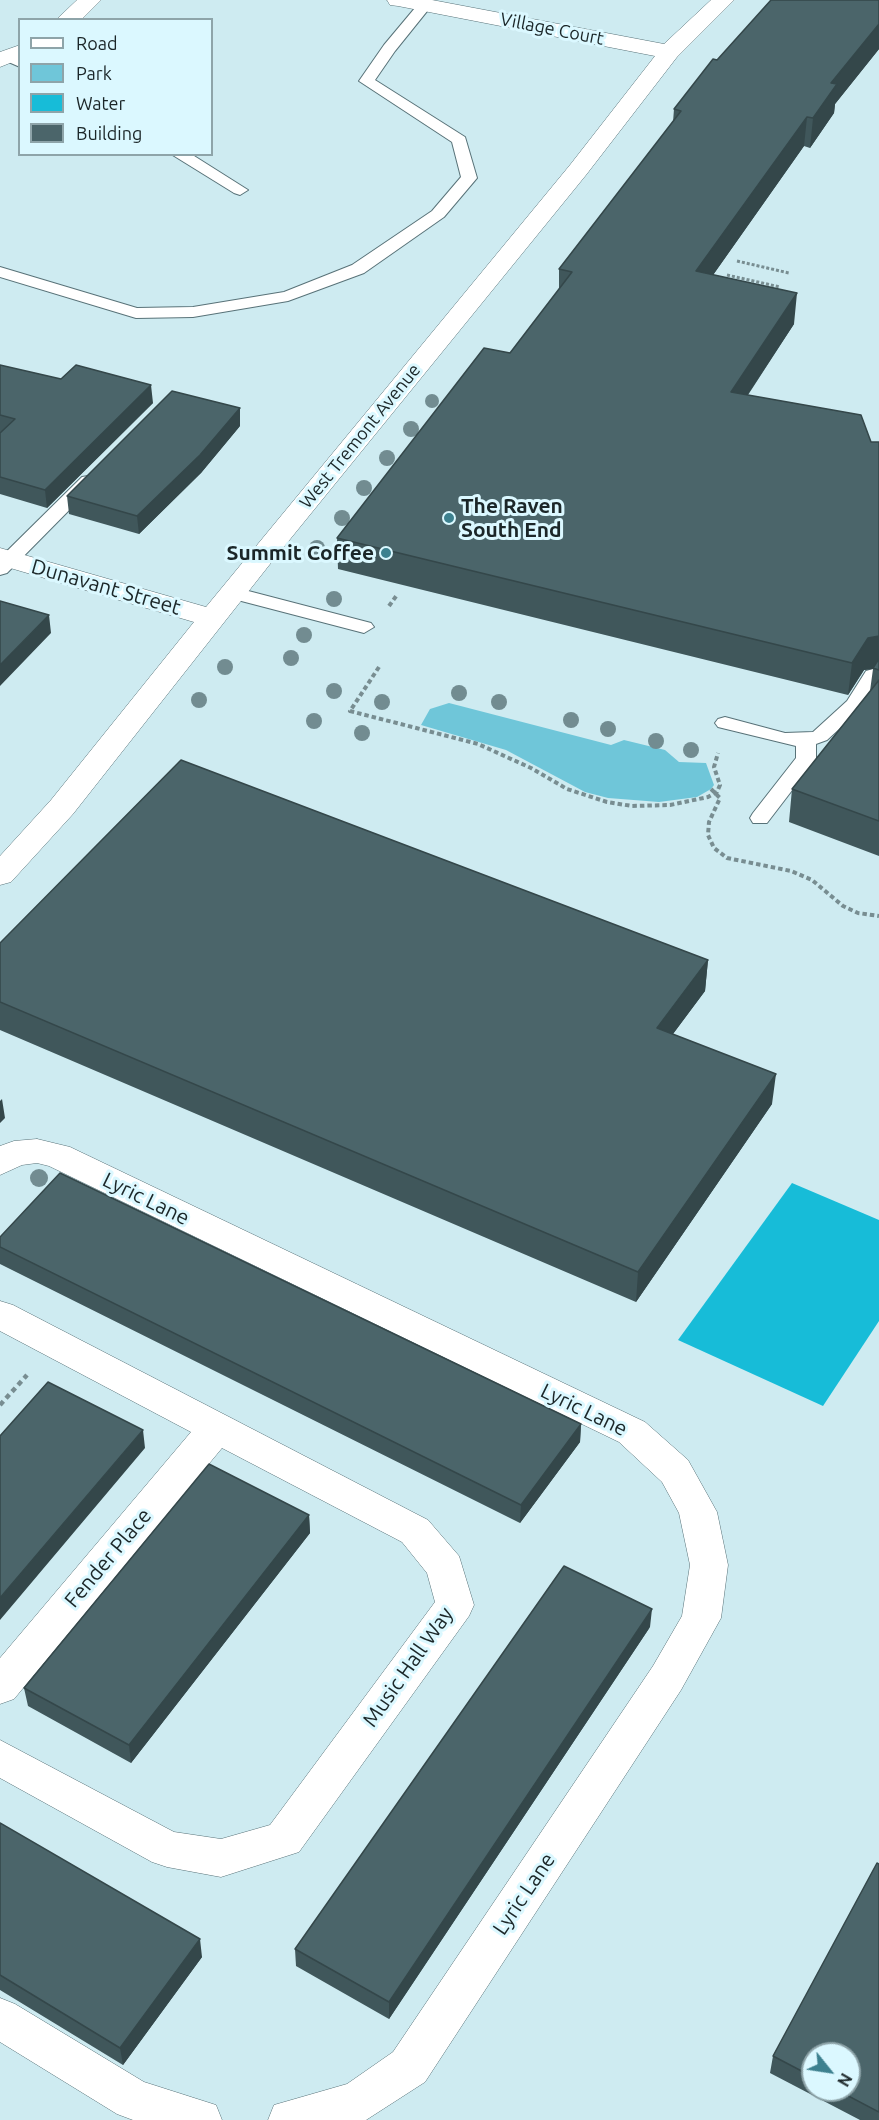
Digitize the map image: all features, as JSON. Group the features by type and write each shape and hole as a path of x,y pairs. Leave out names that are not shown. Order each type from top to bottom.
{"street":[{"path":"69,18 90,0"},
{"name":"Village Court","path":"398,0 669,52"},
{"name":"West Tremont Avenue","path":"0,875 62,807 232,592 578,170 669,52 723,0"},
{"name":"Dunavant Street","path":"3,561 212,618"},
{"name":"Lyric Lane","path":"0,1163 14,1153 38,1151 58,1156 632,1432 675,1471 698,1512 709,1565 701,1618 667,1678 409,2067 358,2102 290,2120"},
{"name":"Music Hall Way","path":"0,1315 415,1531 445,1567 455,1605 284,1839 221,1858 167,1849 0,1758"},
{"name":"Fender Place","path":"0,1687 216,1428"},
{"path":"0,2018 133,2099 200,2120"}],"lane":[{"path":"0,272 136,313 194,312 288,296 358,269 438,214 469,178 459,140 367,81 389,48 425,5"},
{"path":"182,156 240,190"},
{"path":"3,561 100,469"},
{"path":"232,592 364,627"},
{"path":"725,723 785,739 806,740 820,736 854,705 873,675"},
{"path":"760,818 806,759 806,740"}],"path":[{"path":"737,261 789,273"},
{"path":"727,275 780,287"},
{"path":"379,667 350,711 429,729 505,755 567,789 607,802 670,805 693,802 717,792 720,785 714,761 720,750"},
{"path":"711,789 717,792 720,804 709,822 708,834 714,848 727,858 791,871 812,880 843,906 858,913 879,916"}],"green space":[{"path":"449,703 611,745 624,740 665,750 679,762 706,763 714,785 697,797 659,802 608,798 585,792 506,750 421,725 430,709"}],"water":[{"path":"792,1183 879,1220 879,1321 823,1406 678,1340"}],"building":[{"path":"771,0 879,0 879,24 831,83 837,84 813,118 807,117 696,271 797,293 731,392 861,415 871,442 879,442 879,636 868,638 852,663 337,538 484,348 510,353 572,272 559,269 681,111 674,109 713,59 717,60"},
{"path":"0,365 61,379 76,365 151,385 45,490 0,477 0,433 15,419 0,415"},
{"path":"172,391 240,408 200,455 137,516 67,496"},
{"path":"0,601 49,615 0,665"},
{"path":"879,659 879,670 873,668"},
{"path":"879,680 879,821 792,789"},
{"path":"181,760 708,960 657,1028 776,1074 638,1272 0,1002 0,943"},
{"path":"60,1173 581,1424 521,1505 0,1247 0,1237"},
{"path":"48,1382 143,1430 0,1598 0,1436"},
{"path":"209,1464 309,1515 129,1745 24,1688"},
{"path":"564,1566 652,1609 389,2002 295,1949"},
{"path":"0,1823 200,1939 120,2048 0,1975"},
{"path":"877,1863 879,1864 879,2112 860,2102 861,2042 801,2042 801,2071 773,2056"}],"place":[{"name":"The Raven South End","path":"449,518"},
{"name":"Summit Coffee","path":"386,553"}]}
